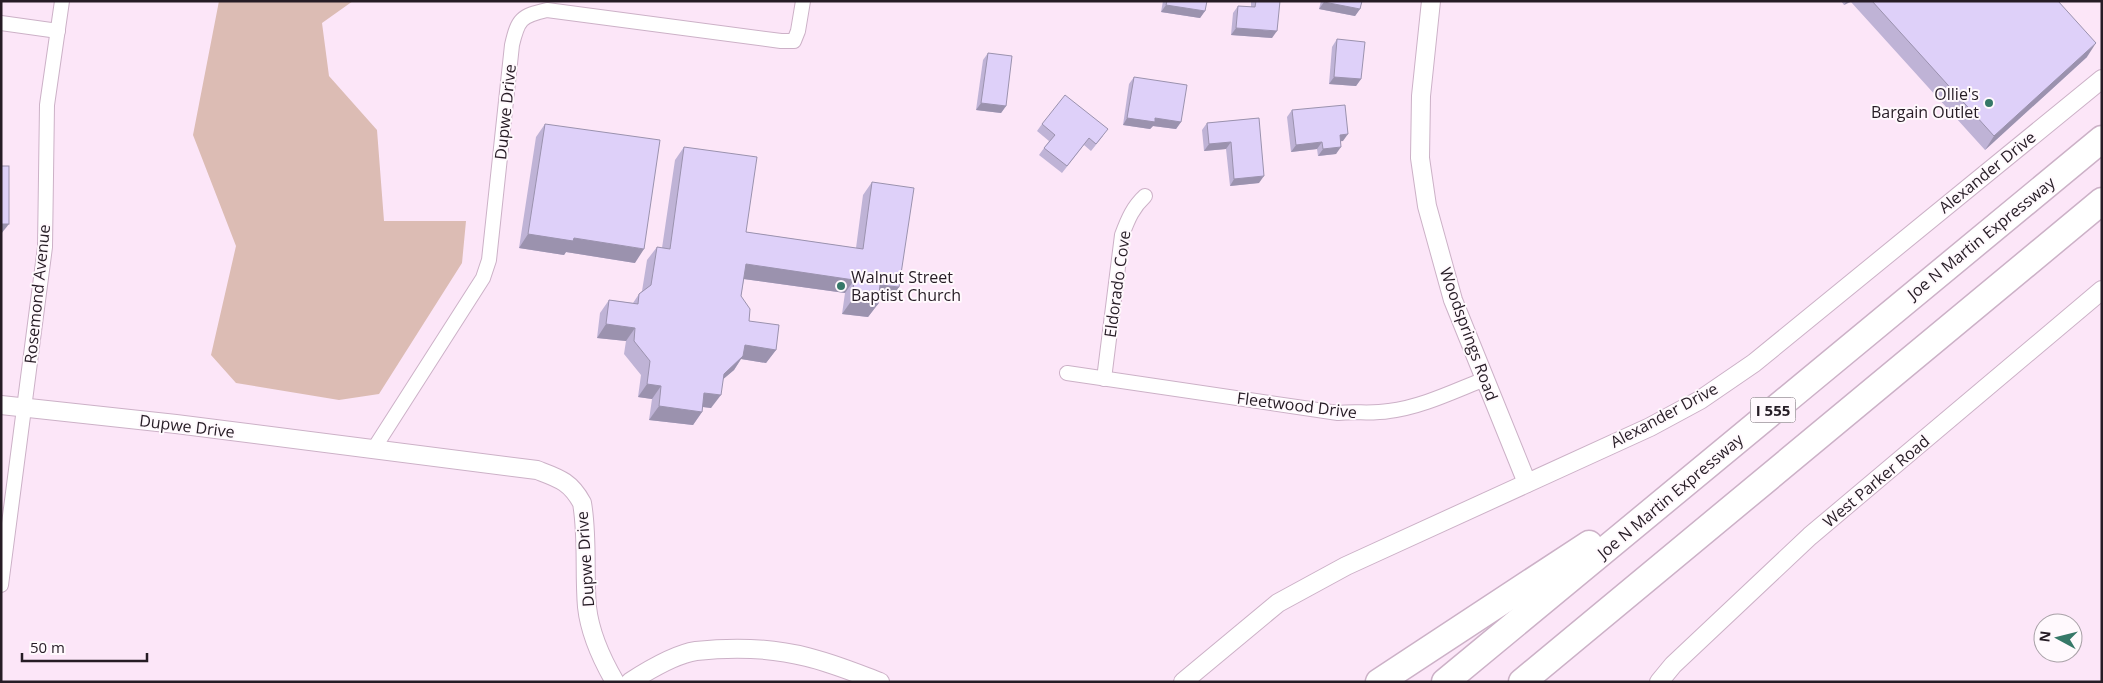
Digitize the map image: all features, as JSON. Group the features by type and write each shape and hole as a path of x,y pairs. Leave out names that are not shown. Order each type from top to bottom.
{"highway":[{"name":"Joe N Martin Expressway","path":"1445,682 2102,139"},
{"name":"I 555","path":"1522,682 2102,201"},
{"path":"1379,682 1702,470"}],"street":[{"name":"Rosemond Avenue","path":"1,585 45,247 47,105 62,1"},
{"name":"Dupwe Drive","path":"373,450 483,278 489,260 512,45 518,22 527,15 547,10 781,41 794,41 798,31 803,1"},
{"name":"Woodsprings Road","path":"1430,1 1421,96 1420,158 1426,196 1453,300 1527,483"},
{"path":"1,23 58,31"},
{"name":"Alexander Drive","path":"1183,682 1278,603 1346,566 1650,427 1700,400 1754,363 2102,79"},
{"name":"Eldorado Cove","path":"1104,379 1122,235 1135,205 1145,196"},
{"name":"West Parker Road","path":"1659,682 1673,665 1810,536 2102,290"},
{"name":"Fleetwood Drive","path":"1066,373 1338,413 1392,411 1421,404 1485,379"},
{"name":"Dupwe Drive","path":"1,404 176,424 537,470 555,476 576,492 582,503 587,607 590,624 596,646 615,682"},
{"path":"630,682 659,664 695,651 747,649 780,651 806,656 880,682"}],"shaded area":[{"path":"219,1 353,1 322,23 329,76 377,130 384,221 466,221 462,263 379,394 339,400 236,383 211,355 236,246 193,135"}],"building":[{"path":"1167,1 1207,1 1205,11 1166,5"},
{"path":"1256,1 1280,1 1277,31 1236,28 1238,6 1255,7"},
{"path":"1324,1 1362,1 1360,9"},
{"name":"Ollie's Bargain Outlet","path":"1872,1 2058,1 2096,43 1994,136"},
{"path":"1337,39 1365,42 1361,79 1334,77"},
{"path":"988,53 1012,56 1006,106 981,103"},
{"path":"1134,77 1187,85 1181,122 1155,118 1155,122 1127,118"},
{"path":"1065,95 1108,129 1096,144 1089,138 1067,166 1044,148 1055,135 1042,124"},
{"path":"1345,105 1348,134 1340,135 1341,147 1323,149 1322,142 1296,145 1292,110"},
{"path":"1259,118 1264,176 1234,179 1231,142 1209,144 1207,123"},
{"path":"545,124 660,140 644,249 574,238 573,241 528,234"},
{"path":"684,147 757,157 746,232 863,249 872,182 914,188 899,287 880,285 878,304 852,300 854,280 746,264 741,296 750,309 749,321 779,325 776,350 745,345 743,356 724,374 721,395 704,393 702,412 659,406 661,386 647,384 650,361 634,341 635,328 606,324 609,300 638,304 639,294 651,285 657,247 670,249"},
{"path":"1,166 9,166 9,224 1,224"}],"place":[{"name":"Ollie's Bargain Outlet","path":"1989,103"},
{"name":"Walnut Street Baptist Church","path":"841,286"}]}
